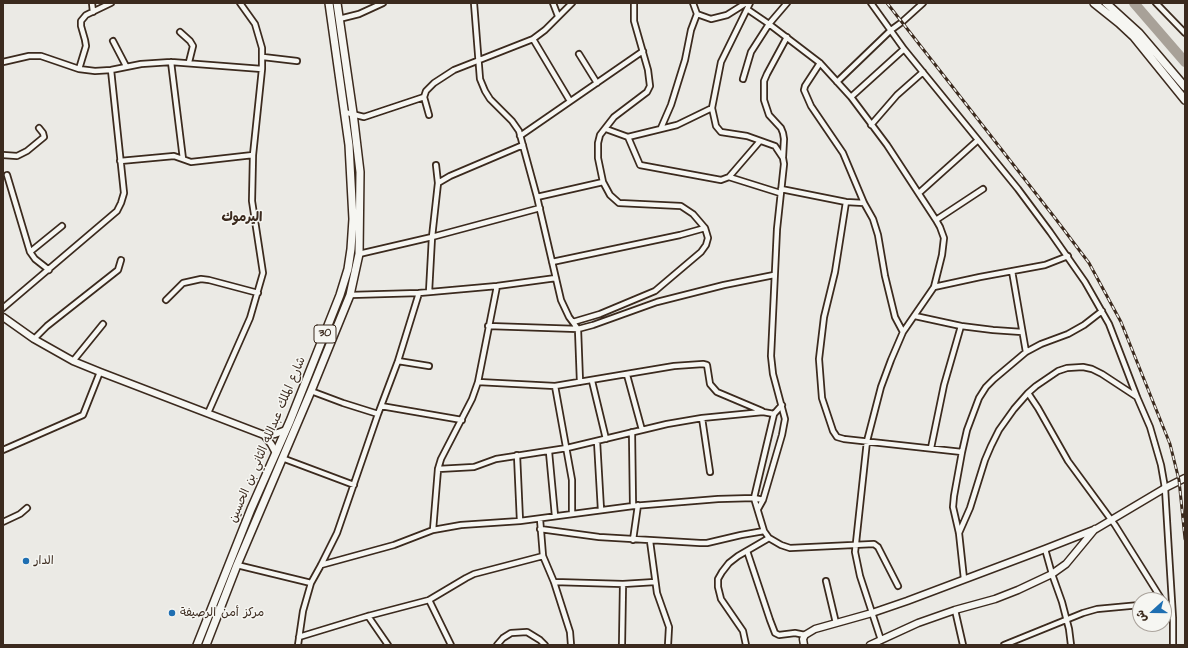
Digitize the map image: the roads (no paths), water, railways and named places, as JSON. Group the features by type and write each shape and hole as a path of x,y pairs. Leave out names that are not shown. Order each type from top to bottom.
{"main road":[{"name":"شارع الملك عبدالله الثاني بن الحسين","path":"206,645 259,512 279,456 286,430 340,295 348,269 353,234 353,204 349,145 329,3"},
{"name":"شارع الملك عبدالله الثاني بن الحسين","path":"197,645 251,510 311,391 350,295 359,254 360,172 337,3"},
{"path":"1094,3 1134,37 1185,100"},
{"path":"1106,3 1139,33 1185,87"},
{"path":"251,510 259,512"}],"street":[{"path":"92,3 93,12"},
{"path":"79,69 86,46 81,21 84,17 111,3"},
{"path":"208,413 250,318 263,273 252,201 253,155 263,57 258,31 250,16 240,3"},
{"path":"339,19 359,14 383,3"},
{"path":"474,3 480,78 485,91 490,98 512,121 523,145 538,197 556,278 566,311 578,329 580,382"},
{"path":"553,3 558,16"},
{"path":"429,115 424,97 426,91 434,83 454,70 533,39 545,30 572,3"},
{"path":"573,322 600,314 655,291 702,252 708,238 705,228 693,214 682,206 619,203 610,195 604,182 598,158 598,143 600,135 614,117 643,95 650,86 648,70 634,21 634,3"},
{"path":"661,128 676,90 685,60 691,30 697,14 693,3"},
{"path":"697,14 711,19 719,18 727,16 746,3"},
{"path":"750,3 721,62 712,108 716,126 721,132 747,136 775,146 783,158"},
{"path":"743,79 751,52 769,24 787,3"},
{"path":"871,3 904,49 1018,189 1068,256 1109,324 1150,427 1158,453 1165,488 1173,618 1173,645"},
{"path":"837,82 891,30 924,3"},
{"path":"1156,3 1185,34"},
{"path":"747,9 787,37 820,63 851,97 887,145 936,220 944,238 942,255 934,287 916,316 903,332 880,387 867,441 855,545 856,560 881,640"},
{"path":"180,32 190,41 193,46 190,62"},
{"path":"758,509 763,500 782,435 785,419 773,374 771,360 774,274 780,191 784,164 784,139 781,128 769,115 764,100 764,90 766,74 787,37"},
{"path":"533,39 570,101"},
{"path":"114,40 126,66"},
{"path":"851,97 904,49"},
{"path":"520,136 643,52"},
{"path":"579,54 597,83"},
{"path":"3,62 29,56 41,56 79,69 95,71 111,70 141,64 171,62 190,62 262,69"},
{"path":"263,57 297,61"},
{"path":"171,62 182,159"},
{"path":"820,63 804,90 811,106 843,153 864,203 873,219 878,235 892,306 895,317 903,332"},
{"path":"3,308 117,211 124,193 111,70"},
{"path":"871,125 897,95 923,72"},
{"path":"344,112 353,113 361,117 424,97"},
{"path":"606,128 628,137 677,125 712,108"},
{"path":"3,155 17,156 27,151 44,137 39,128"},
{"path":"628,137 640,165 721,180 729,177 760,141"},
{"path":"918,193 978,140"},
{"path":"438,183 450,176 523,145"},
{"path":"120,161 174,156 191,162 253,155"},
{"path":"429,292 432,237 438,183 436,165"},
{"path":"7,175 30,252 35,259 49,270"},
{"path":"729,177 780,191 846,202 864,203"},
{"path":"538,197 604,182"},
{"path":"936,220 983,189"},
{"path":"846,202 835,272 821,332 819,360 822,398 833,431 837,437 962,452"},
{"path":"359,254 432,237 540,208"},
{"path":"30,252 62,226"},
{"path":"552,262 680,235 705,228"},
{"path":"934,287 1045,265 1068,256"},
{"path":"34,339 47,326 118,270 121,260"},
{"path":"1012,271 1026,352"},
{"path":"488,326 578,329 657,302 724,284 774,274"},
{"path":"350,295 419,293 497,286 556,278"},
{"path":"166,300 183,283 201,279 258,293"},
{"path":"433,530 438,469 441,459 472,399 478,382 497,286"},
{"path":"298,645 303,611 311,583 337,533 398,361 419,293"},
{"path":"964,579 959,533 953,507 962,452 974,410 986,387 1003,370 1026,352 1041,344 1068,334 1102,311"},
{"path":"916,316 961,326 1022,332"},
{"path":"3,317 34,339 73,360 100,372 264,435 275,434 286,430"},
{"path":"73,360 103,324"},
{"path":"931,448 944,385 961,326"},
{"path":"398,361 429,366"},
{"path":"478,382 556,386 674,366 698,364 708,365 710,384 717,392 763,412 774,414"},
{"path":"959,533 970,508 991,446 999,430 1028,393 1058,371 1067,368 1083,367 1102,374 1137,397"},
{"path":"3,450 82,414 100,372"},
{"path":"627,375 642,430"},
{"path":"592,381 606,439"},
{"path":"556,386 572,480 572,514"},
{"path":"311,391 342,403 378,414"},
{"path":"1028,393 1068,461 1111,519 1157,592"},
{"path":"782,405 774,414 754,498 764,531 769,538 790,548 873,544 878,547 898,586"},
{"path":"381,406 462,420"},
{"path":"438,469 474,467 496,459 517,455 550,452 667,424 702,418 763,412"},
{"path":"702,418 710,472"},
{"path":"632,432 635,505 633,540"},
{"path":"264,435 279,456 354,485"},
{"path":"598,441 601,510"},
{"path":"550,452 555,516"},
{"path":"517,455 520,521"},
{"path":"747,551 775,633 779,635 795,633 805,634 815,629 872,613 1096,529 1165,488 1185,478"},
{"path":"321,565 394,544 433,530 520,521 635,505 718,499 754,498 763,500"},
{"path":"3,522 20,514 27,508"},
{"path":"540,518 543,556 554,582 570,632 571,645"},
{"path":"540,529 633,540 707,543 764,531"},
{"path":"870,645 918,623 1018,590 1052,574 1066,564 1096,529"},
{"path":"746,645 743,631 721,599 718,579 730,563 769,538"},
{"path":"1067,540 1075,543 1076,553"},
{"path":"650,541 657,593 669,627 668,645"},
{"path":"1045,549 1067,618 1071,645"},
{"path":"299,637 368,616 429,600 474,574 543,556"},
{"path":"237,565 311,583"},
{"path":"826,581 836,623"},
{"path":"554,582 624,584 655,582"},
{"path":"622,645 624,584"},
{"path":"429,600 451,645"},
{"path":"1004,645 1067,618 1097,609 1132,606"},
{"path":"955,610 963,645"},
{"path":"368,616 388,645"},
{"path":"497,645 503,638 511,633 527,632 545,645"},
{"path":"804,645 803,638 805,634"}],"waterway":[{"path":"1134,3 1185,62"}],"railway":[{"path":"887,3 1089,263 1121,322 1170,444 1179,480 1185,539"}],"place":[{"name":"الدار","path":"26,561"},
{"name":"مركز أمن الرصيفة","path":"172,613"}],"district":[{"name":"اليرموك","path":"242,218"}]}
